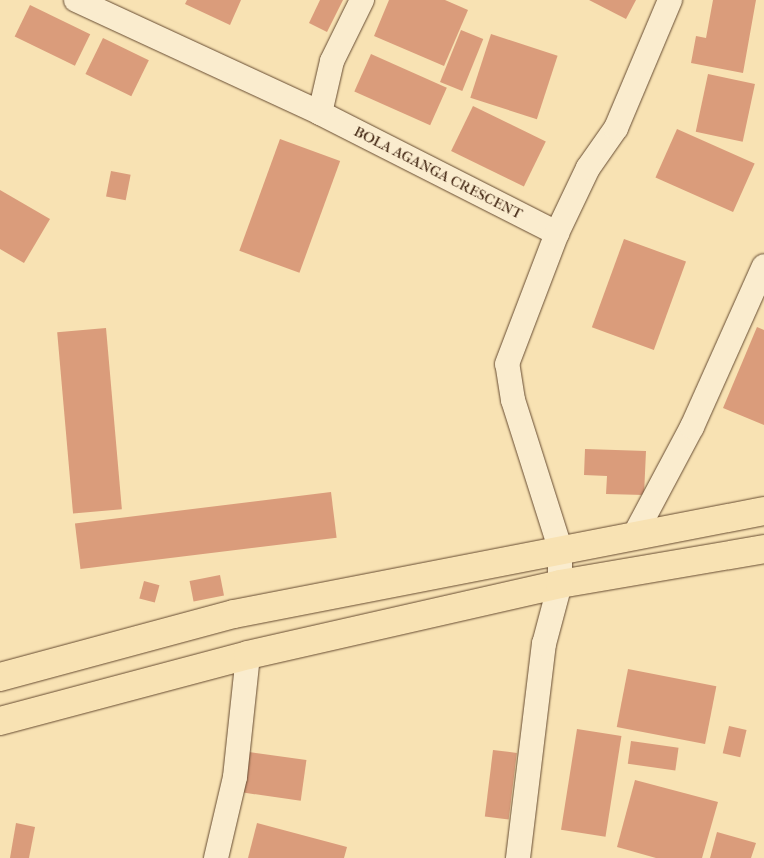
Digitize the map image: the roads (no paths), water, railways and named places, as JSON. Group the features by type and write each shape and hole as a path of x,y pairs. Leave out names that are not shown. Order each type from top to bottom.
{"main road":[{"path":"0,677 234,614 560,548 764,510"},
{"path":"0,721 248,655 560,584 764,548"}],"street":[{"name":"BOLA AGANGA CRESCENT","path":"76,0 320,113 557,233"},
{"path":"320,113 332,61 362,0"},
{"path":"518,858 544,644 560,584 560,548 513,400 507,364 557,233 588,168 616,128 670,0"},
{"path":"635,534 692,426 764,266"},
{"path":"216,858 235,777 248,655"}]}
